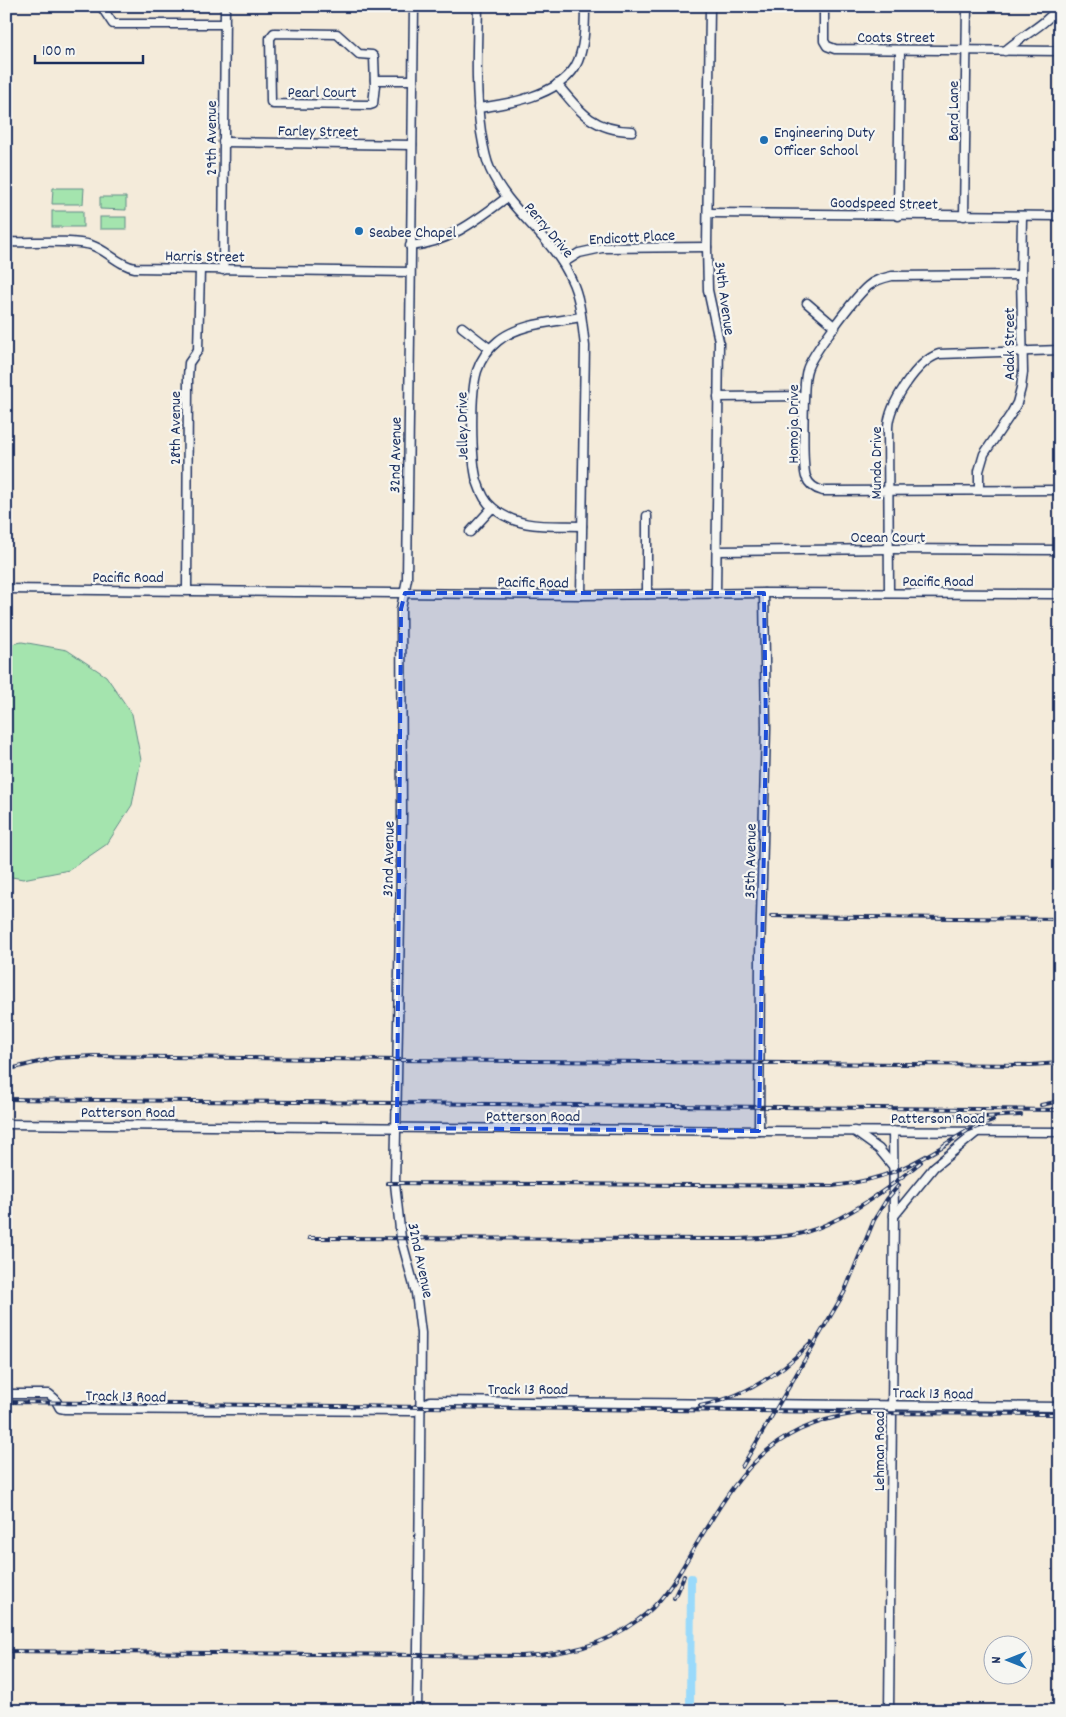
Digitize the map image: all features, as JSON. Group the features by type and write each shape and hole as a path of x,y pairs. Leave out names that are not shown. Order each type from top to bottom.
{"street":[{"path":"101,6 113,24 225,24"},
{"name":"29th Avenue","path":"223,270 225,6"},
{"name":"32nd Avenue","path":"414,6 407,579 401,609 402,816 395,1184 402,1238 419,1313 421,1361 417,1711"},
{"name":"Perry Drive","path":"478,6 478,108 488,166 506,198 562,263 576,292 581,317 585,346 581,595"},
{"path":"478,108 523,100 547,90 569,75 579,58 583,39 585,6"},
{"name":"34th Avenue","path":"710,6 706,247 707,280 718,336 716,594"},
{"name":"Coats Street","path":"824,6 824,41 827,46 835,49 1060,51"},
{"name":"Bard Lane","path":"964,216 967,6"},
{"path":"1005,51 1030,34 1053,15 1060,6"},
{"name":"Pearl Court","path":"274,33 337,34 359,54 372,55 374,57 375,80 374,101 370,105 272,104 270,38 274,33"},
{"path":"898,216 900,50"},
{"name":"Pearl Court","path":"375,80 413,80"},
{"path":"557,84 580,112 595,122 612,130 632,131"},
{"name":"Farley Street","path":"224,142 412,145"},
{"path":"410,246 435,242 450,235 482,216 506,198"},
{"name":"Goodspeed Street","path":"708,214 1060,216"},
{"name":"Adak Street","path":"979,490 979,471 984,454 1011,414 1019,396 1023,380 1022,216"},
{"name":"Harris Street","path":"6,242 85,244 102,250 129,267 410,272"},
{"name":"Endicott Place","path":"562,263 579,253 602,248 706,247"},
{"name":"28th Avenue","path":"187,590 188,371 189,363 198,350 200,269"},
{"name":"Homoja Drive","path":"1021,275 896,276 883,278 867,287 809,364 805,376 804,396 805,473 809,483 823,491 1060,490"},
{"path":"807,304 835,327"},
{"name":"Jelley Drive","path":"492,508 483,496 476,479 473,440 475,379 479,365 490,348 504,336 532,326 581,317"},
{"path":"462,327 490,348"},
{"name":"Munda Drive","path":"889,593 888,427 891,410 896,400 922,365 933,356 1060,350"},
{"path":"718,397 804,396"},
{"path":"470,532 492,508 511,519 527,524 582,526"},
{"path":"647,516 647,594"},
{"name":"Ocean Court","path":"717,551 1060,550"},
{"name":"Pacific Road","path":"6,589 581,595 764,593 1060,594"},
{"name":"35th Avenue","path":"759,1131 760,956 766,728 764,593"},
{"name":"Patterson Road","path":"6,1124 1060,1132"},
{"path":"854,1131 879,1149 893,1166"},
{"name":"Lehman Road","path":"889,1711 894,1216 892,1131"},
{"path":"894,1216 934,1167 977,1132"},
{"name":"Track 13 Road","path":"6,1394 49,1394 56,1399 60,1408 414,1411 430,1401 1060,1407"}],"highlighted area":[{"path":"405,593 764,593 766,728 759,1131 397,1128 401,609"}],"green space":[{"path":"53,188 84,188 83,204 52,204"},
{"path":"100,197 126,197 126,210 100,209"},
{"path":"52,211 83,211 83,227 52,227"},
{"path":"100,217 126,217 126,229 100,229"},
{"path":"22,642 67,650 106,676 132,714 141,760 132,805 107,844 69,870 23,879 6,876 6,645"}],"waterway":[{"path":"690,1711 691,1578"}],"railway":[{"path":"771,916 1060,919"},
{"path":"6,1070 55,1058 94,1056 1031,1065 1060,1063"},
{"path":"6,1099 1060,1110"},
{"path":"1041,1105 1060,1101"},
{"path":"944,1115 983,1117 1021,1115"},
{"path":"944,1145 967,1131 993,1121"},
{"path":"387,1183 833,1186 866,1180 894,1172 950,1142"},
{"path":"309,1238 739,1239 787,1236 818,1228 849,1213 895,1183 921,1162"},
{"path":"742,1467 844,1293 874,1220 887,1199 899,1185"},
{"path":"700,1406 731,1397 760,1383 787,1365 811,1342"},
{"path":"6,1402 841,1412"},
{"path":"6,1651 521,1656 568,1651 611,1637 646,1614 661,1599 673,1582 722,1503 738,1481 775,1444 798,1431 826,1420 858,1413 1060,1414"},
{"path":"674,1598 684,1576"}],"place":[{"name":"Engineering Duty Officer School","path":"764,140"},
{"name":"Seabee Chapel","path":"359,231"}]}
